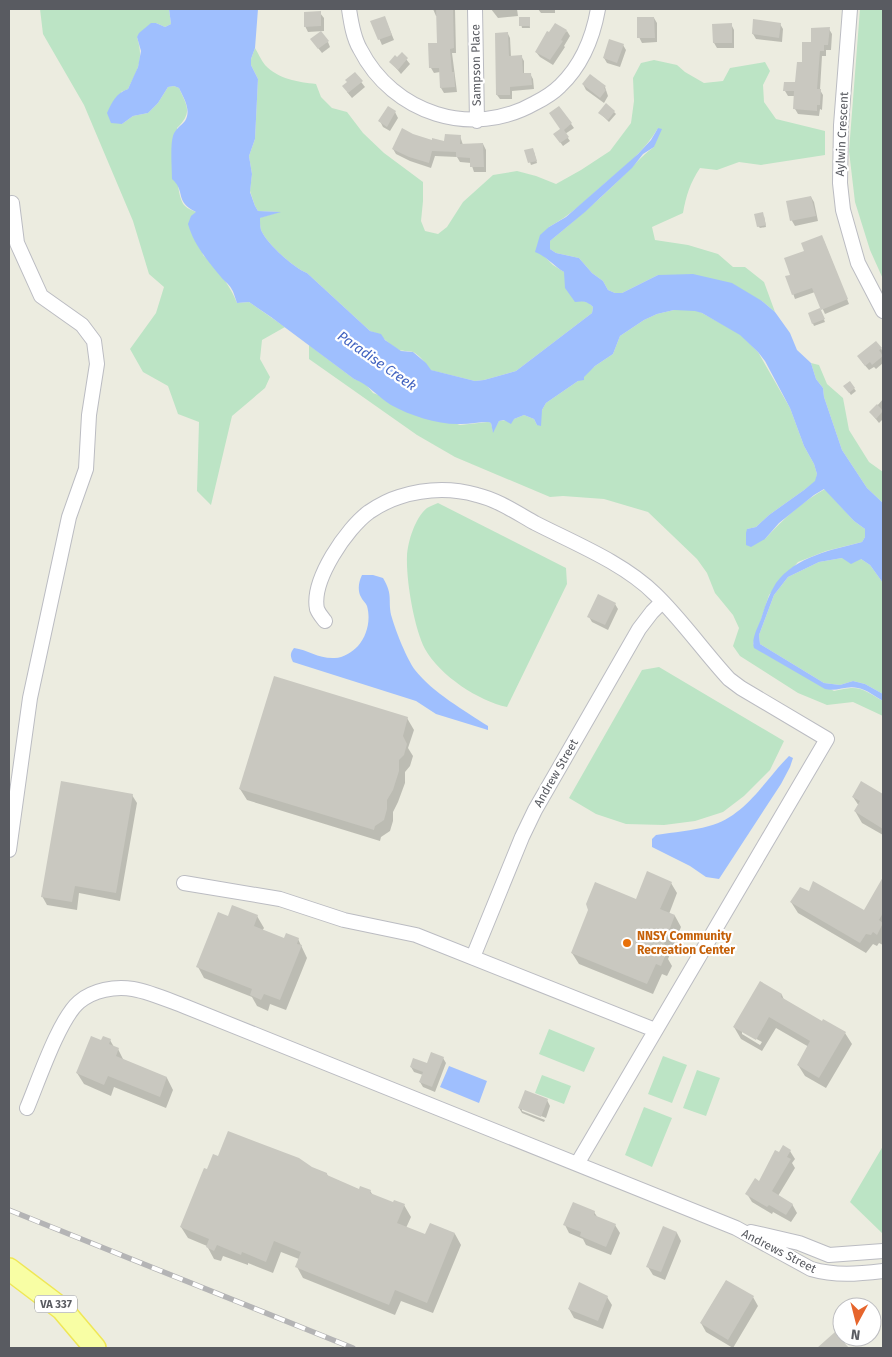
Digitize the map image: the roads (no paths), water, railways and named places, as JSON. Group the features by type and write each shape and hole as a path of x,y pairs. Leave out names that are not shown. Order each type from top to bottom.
{"main road":[{"name":"VA 337","path":"9,1269 62,1309 95,1348"}],"street":[{"path":"349,9 353,30 366,61 392,91 429,112 453,119 477,121 507,116 524,110 560,86 587,48 596,22 598,9"},
{"name":"Sampson Place","path":"475,9 477,121"},
{"name":"Aylwin Crescent","path":"850,9 841,132 840,183 843,210 858,263 883,311"},
{"path":"9,850 30,698 69,517 86,469 89,415 98,364 94,341 82,325 41,296 17,243 12,204"},
{"path":"325,621 319,614 317,607 321,580 334,552 346,536 369,512 384,503 418,492 437,490 468,493 493,501 620,567 641,582 662,602 729,679 827,739 577,1164"},
{"name":"Andrew Street","path":"473,957 535,810 639,629 662,602"},
{"path":"184,883 280,899 344,920 416,935 656,1030"},
{"path":"27,1108 64,1021 78,1002 91,994 106,989 133,989 184,1006 736,1228"},
{"name":"Andrews Street","path":"736,1228 799,1243 829,1255 883,1251"},
{"name":"Andrews Street","path":"736,1228 809,1268 823,1273 849,1275 883,1271"}],"water":[{"name":"Paradise Creek","path":"169,9 258,9 255,48 251,59 251,65 258,79 255,139 249,156 252,174 250,192 258,211 281,212 260,218 261,230 264,236 288,261 307,273 370,331 381,334 385,340 401,351 413,352 431,370 475,381 516,371 592,313 593,307 585,302 575,302 565,288 564,272 535,252 540,235 566,217 638,154 651,140 658,128 662,129 654,147 643,154 632,168 585,212 550,241 550,249 556,253 579,258 592,273 603,281 608,290 615,293 622,293 658,275 693,274 732,283 762,301 775,312 790,333 797,350 811,363 816,379 823,388 824,397 842,450 867,488 883,503 883,583 870,565 861,559 851,564 842,558 819,562 788,577 774,595 759,635 760,644 824,683 840,685 853,681 865,684 883,694 883,701 868,691 858,688 825,689 754,648 754,637 767,600 776,583 784,574 794,566 815,555 862,542 865,537 865,529 854,521 824,489 779,523 765,539 751,547 746,545 747,529 756,527 769,515 804,490 815,481 817,474 790,408 765,361 740,335 702,313 695,311 674,310 657,314 620,336 613,354 595,366 584,377 584,380 578,381 546,403 542,410 541,426 537,425 534,419 524,415 514,419 511,424 504,420 499,421 493,433 491,423 488,422 444,423 416,416 391,405 249,302 237,303 233,291 197,246 188,224 191,216 196,212 189,208 182,200 179,188 172,179 172,140 177,129 185,121 188,112 179,88 174,86 168,87 158,103 148,113 133,116 122,124 111,123 107,113 117,95 128,89 138,67 141,51 137,37 139,33 151,23 165,27 171,24"},
{"path":"362,575 373,575 383,578 388,589 394,624 405,652 415,670 430,686 488,726 488,730 436,714 416,701 293,662 291,655 294,648 324,657 335,658 347,654 358,646 364,637 368,622 367,606 359,591"},
{"path":"789,756 793,758 781,784 719,879 706,877 690,866 652,847 652,839 656,835 709,826 734,814 754,797"},
{"path":"449,1066 487,1081 479,1103 440,1087"}],"railway":[{"path":"9,1210 353,1348"}],"place":[{"name":"NNSY Community Recreation Center","path":"627,943"}]}
